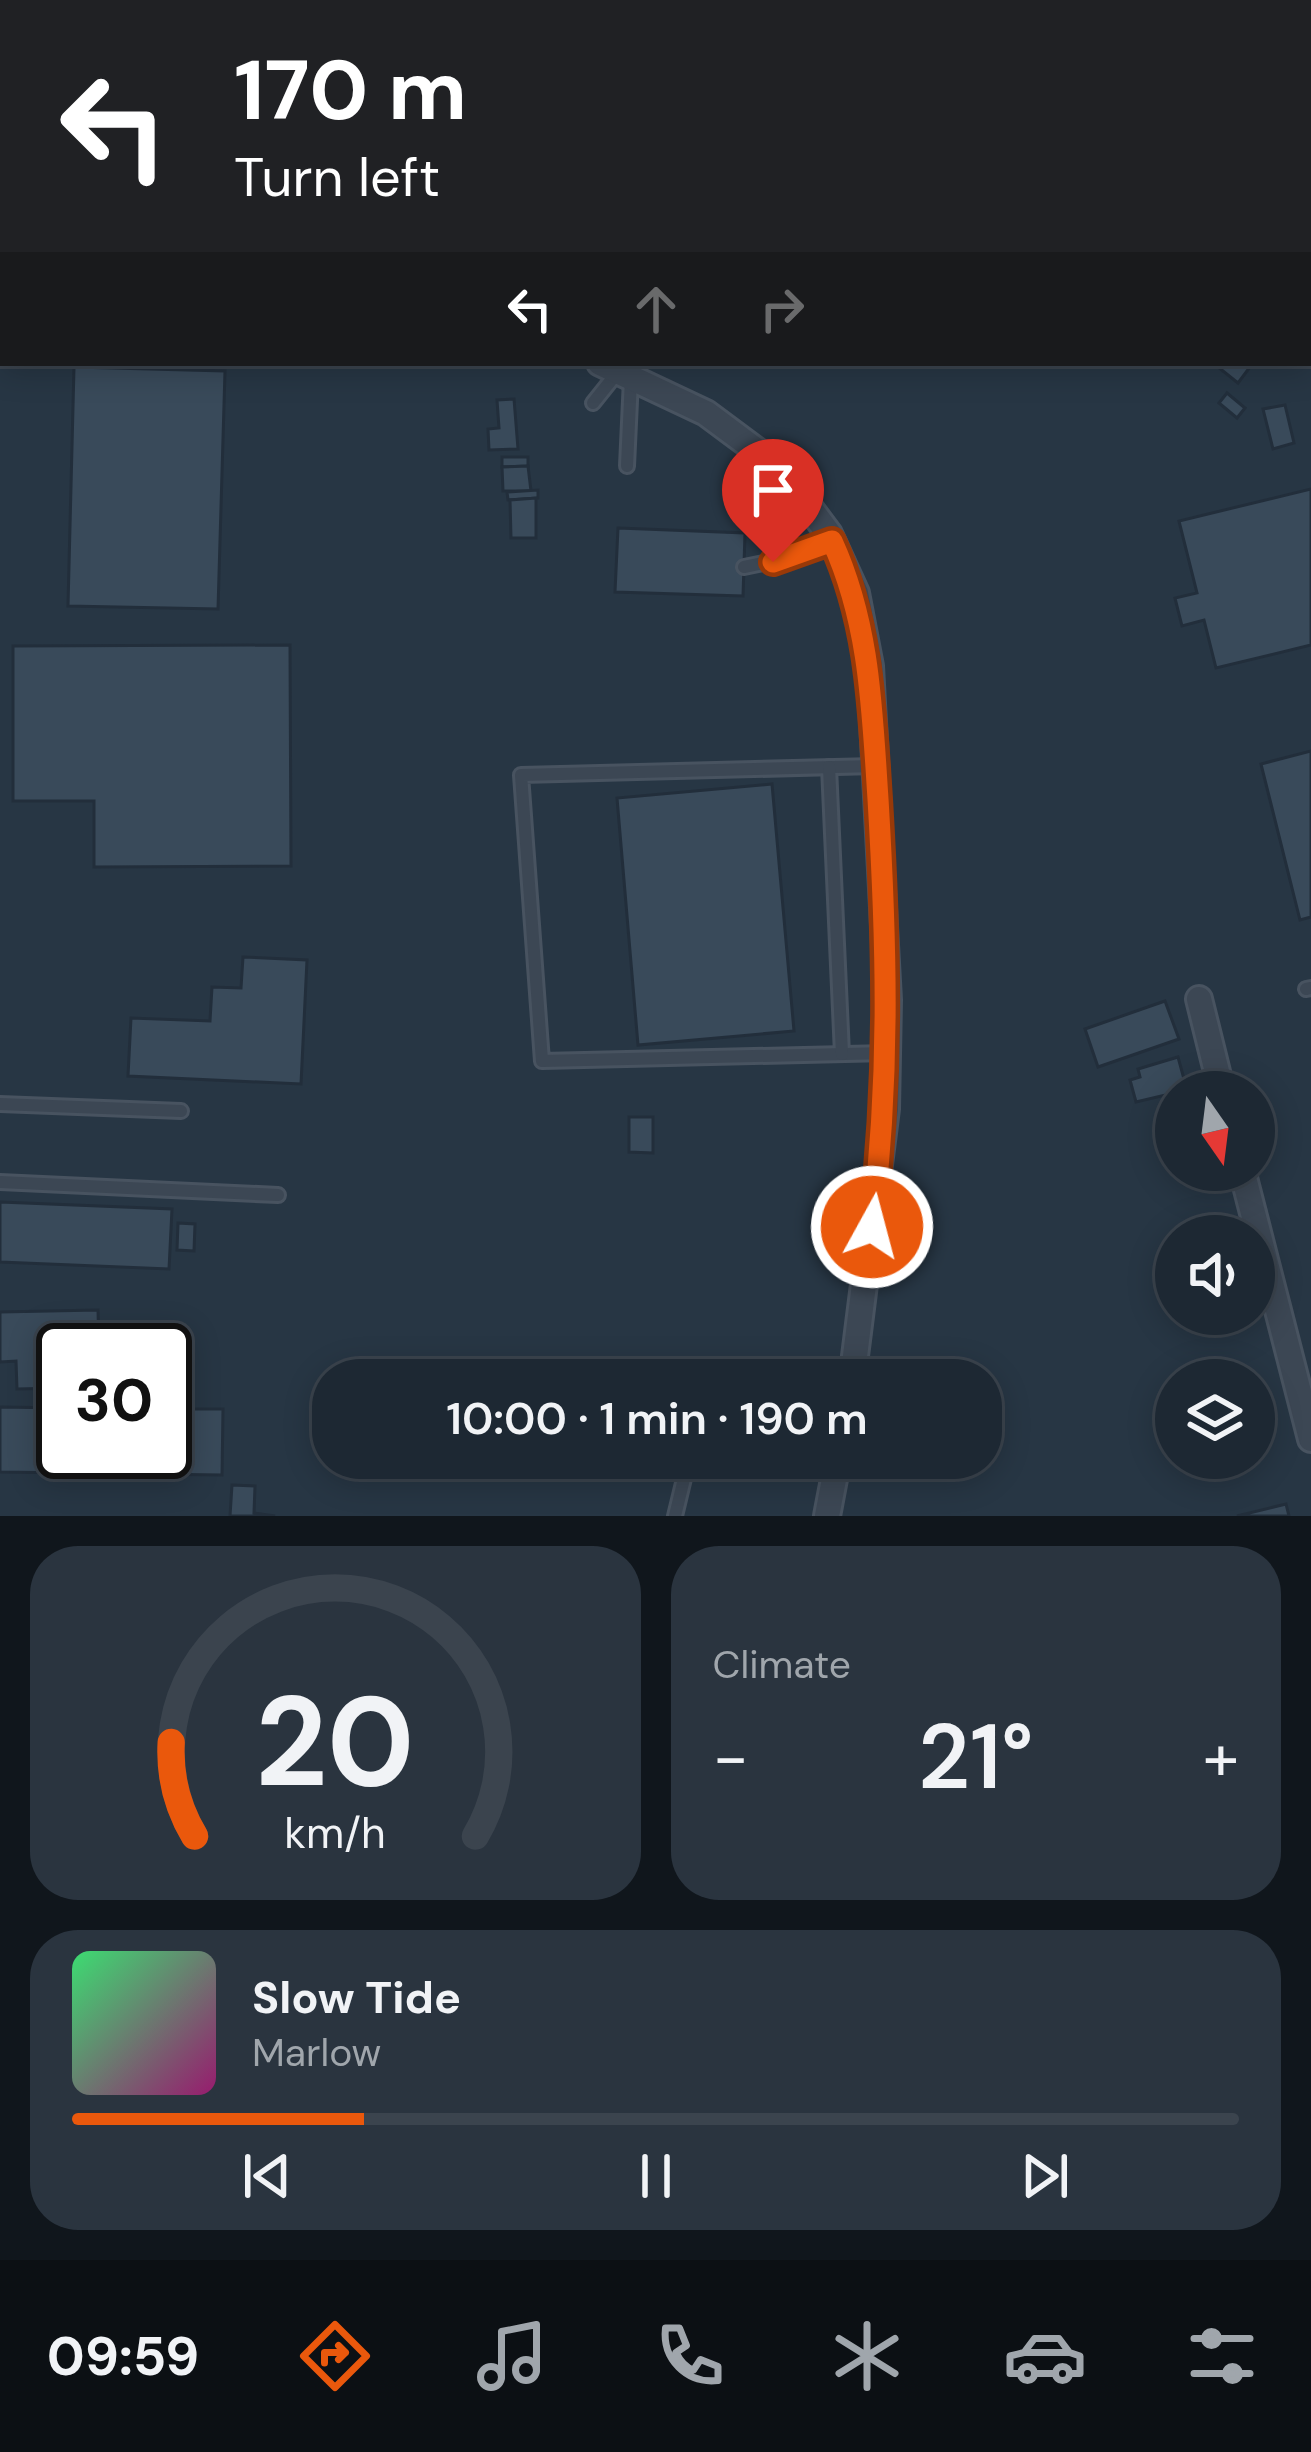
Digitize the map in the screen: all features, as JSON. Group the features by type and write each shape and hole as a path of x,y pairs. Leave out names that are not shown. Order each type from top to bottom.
{"street":[{"path":"616,372 706,413 781,468 832,541 856,593 869,666 876,766 887,1053 886,1109 855,1359"},
{"path":"1199,999 1217,1071"},
{"path":"1247,1191 1311,1438"},
{"path":"827,1516 834,1479"}],"lane":[{"path":"593,403 616,372"},
{"path":"616,372 627,466"},
{"path":"744,567 803,556 832,541"},
{"path":"876,766 520,775 542,1061 887,1053"},
{"path":"830,767 842,1054"},
{"path":"0,1104 181,1111"},
{"path":"0,1182 278,1196"},
{"path":"675,1516 684,1479"}],"building":[{"path":"1217,366 1251,366 1238,383"},
{"path":"74,367 225,371 218,609 68,606"},
{"path":"1227,393 1245,408 1237,418 1219,403"},
{"path":"514,399 518,449 489,450 488,429 499,428 497,400"},
{"path":"1285,405 1294,443 1273,449 1263,409"},
{"path":"502,457 528,457 528,466 502,467"},
{"path":"528,466 531,491 503,491 502,467"},
{"path":"1311,489 1311,645 1216,668 1204,620 1182,626 1175,598 1197,593 1179,521"},
{"path":"538,490 538,498 508,500 507,492"},
{"path":"536,498 536,538 511,538 510,500"},
{"path":"618,528 745,533 743,596 615,592"},
{"path":"290,645 291,866 94,867 94,801 13,801 13,646"},
{"path":"1311,751 1311,917 1300,920 1261,764"},
{"path":"772,784 794,1031 638,1045 617,798"},
{"path":"243,957 307,960 301,1084 128,1076 131,1018 210,1021 212,987 241,988"},
{"path":"1165,1001 1179,1039 1098,1067 1085,1029"},
{"path":"1178,1057 1182,1071 1155,1071 1155,1098 1136,1102 1130,1080 1140,1077 1138,1069"},
{"path":"629,1117 653,1117 653,1153 629,1152"},
{"path":"0,1202 172,1209 169,1269 0,1262"},
{"path":"178,1223 195,1224 194,1251 177,1250"},
{"path":"98,1310 98,1323 36,1323 36,1389 17,1389 16,1361 0,1362 0,1312"},
{"path":"0,1407 36,1408 36,1472 0,1472"},
{"path":"192,1409 223,1409 222,1475 192,1475"},
{"path":"232,1485 255,1486 254,1513 275,1516 230,1516"},
{"path":"1286,1504 1289,1516 1237,1516"}],"route":[{"path":"773,562 803,556 832,541 856,593 869,666 889,1000 886,1109 872,1227"}]}
